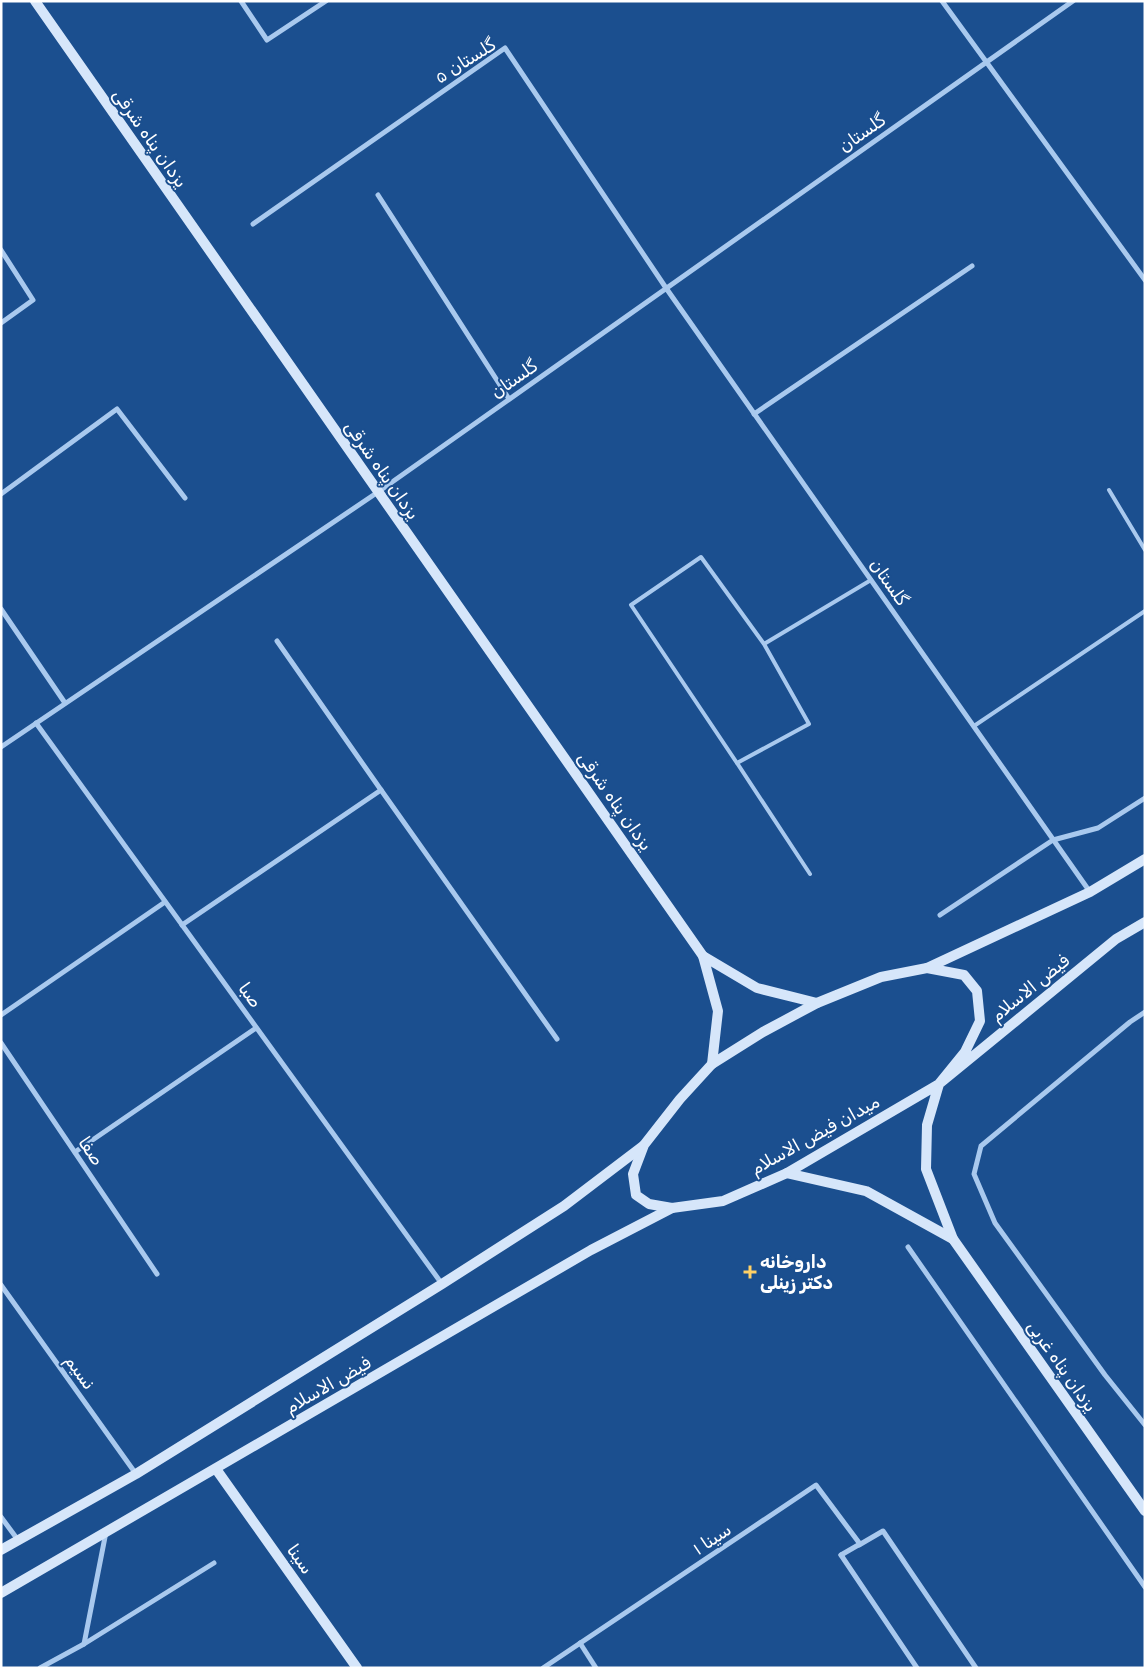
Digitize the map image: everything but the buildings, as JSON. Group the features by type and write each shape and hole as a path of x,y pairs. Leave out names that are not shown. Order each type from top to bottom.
{"main road":[{"name":"یزدان پناه شرقی","path":"35,1 703,956 718,1011 712,1064"},
{"path":"927,968 1090,892 1145,860"},
{"name":"فیض الاسلام","path":"939,1084 1116,939 1145,922"},
{"name":"یزدان پناه شرقی","path":"703,956 757,988 817,1003"},
{"name":"میدان فیض الاسلام","path":"927,968 964,975 977,991 980,1020 965,1052 939,1084 787,1172 723,1201 672,1208 649,1204 636,1195 633,1174 644,1145 680,1099 712,1064 763,1032 817,1003 881,977 927,968"},
{"name":"یزدان پناه غربی","path":"939,1084 927,1125 926,1169 954,1239 1144,1507"},
{"name":"فیض الاسلام","path":"1,1550 136,1474 442,1284 564,1206 644,1145"},
{"name":"یزدان پناه غربی","path":"787,1172 866,1192 954,1239"},
{"name":"فیض الاسلام","path":"1,1593 591,1250 672,1208"},
{"name":"سینا","path":"216,1469 357,1668"}],"street":[{"path":"241,1 267,40 326,1"},
{"path":"942,1 1145,280"},
{"name":"گلستان","path":"1,747 378,492 1073,1"},
{"name":"گلستان ۵","path":"253,224 505,48 666,288"},
{"path":"378,195 509,399"},
{"path":"1,250 33,300 1,322"},
{"path":"754,414 972,266"},
{"name":"گلستان","path":"666,288 1090,892"},
{"path":"1,494 117,408 185,498"},
{"path":"1,609 65,703"},
{"path":"277,641 380,790 558,1040"},
{"name":"صبا","path":"36,723 442,1284"},
{"path":"182,925 380,790"},
{"path":"940,916 1054,840 1098,828 1145,798"},
{"path":"1,1014 165,902"},
{"path":"1145,1012 1130,1022 982,1146 974,1174 995,1222 1105,1375 1145,1426"},
{"path":"75,1152 256,1028"},
{"name":"صفا","path":"1,1043 157,1274"},
{"path":"908,1247 1145,1587"},
{"name":"نسیم","path":"1,1285 136,1474"},
{"name":"سینا ۱","path":"543,1668 816,1485 860,1544 841,1555"},
{"path":"1,1517 18,1541"},
{"path":"917,1668 841,1555 883,1531 976,1668"},
{"path":"84,1644 106,1532"},
{"path":"40,1668 84,1644 214,1563"},
{"path":"580,1643 596,1668"}],"lane":[{"path":"1109,490 1145,550"},
{"path":"737,763 809,724 764,644 701,557 631,605 810,874"},
{"path":"764,644 871,580"},
{"path":"974,726 1145,611"}],"place":[{"name":"داروخانه دکتر زینلی","path":"750,1272"}]}
